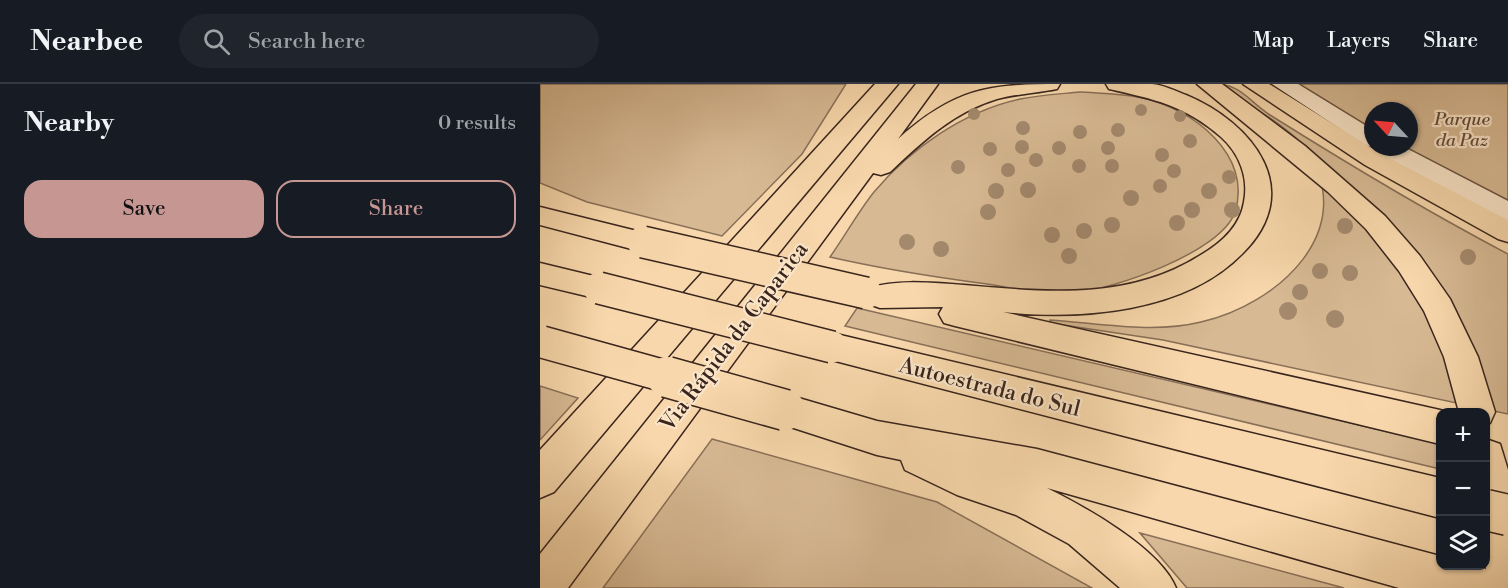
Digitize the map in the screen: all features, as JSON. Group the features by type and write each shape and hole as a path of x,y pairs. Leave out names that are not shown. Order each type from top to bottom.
{"highway":[{"path":"848,127 858,84"},
{"name":"Via Rápida da Caparica","path":"540,480 887,84"},
{"name":"Via Rápida da Caparica","path":"541,588 832,205 927,84"},
{"path":"832,205 944,114 967,103 1006,91 1049,84"},
{"path":"873,295 941,295 1032,305 1077,305 1138,295 1180,280 1221,258 1247,230 1260,199 1258,181 1244,148 1214,121 1184,103 1145,88 1118,84"},
{"path":"1208,84 1332,180 1383,230 1409,262 1440,312 1469,376 1476,408"},
{"path":"1254,84 1374,160 1508,232"},
{"path":"540,216 1436,427"},
{"name":"Autoestrada do Sul","path":"540,274 1436,497"},
{"path":"541,342 877,438 1037,467 1468,585"},
{"path":"877,438 971,482 1024,498 1084,529 1154,588"},
{"path":"1490,439 1508,443"},
{"path":"1486,462 1508,572"},
{"path":"1490,511 1508,515"}],"street":[{"path":"1283,84 1364,134"},
{"path":"1402,156 1508,212"}],"green space":[{"path":"540,84 846,84 802,154 722,236 587,202 540,183"},
{"path":"1216,84 1238,90 1270,115 1329,151 1417,204 1508,254 1508,414 1490,410 1490,408 1480,408 1163,340 1050,323 1050,320 1126,327 1164,327 1201,322 1230,313 1257,299 1282,281 1303,259 1317,235 1323,207 1320,178 1305,148 1298,140 1250,105"},
{"name":"Parque da Paz","path":"1295,84 1508,84 1508,202 1418,156 1418,102 1364,102 1364,126"},
{"path":"1080,92 1143,98 1181,112 1199,124 1227,154 1235,172 1238,191 1235,212 1226,227 1210,241 1164,266 1113,285 1073,293 1030,291 830,257 862,208 888,176 921,147 940,134 959,122 999,105 1020,99"},
{"path":"857,308 1436,443 1436,468 845,326"},
{"path":"540,386 578,398 540,440"},
{"path":"712,439 937,502 1092,588 603,588"},
{"path":"1140,533 1344,588 1187,588"}]}
